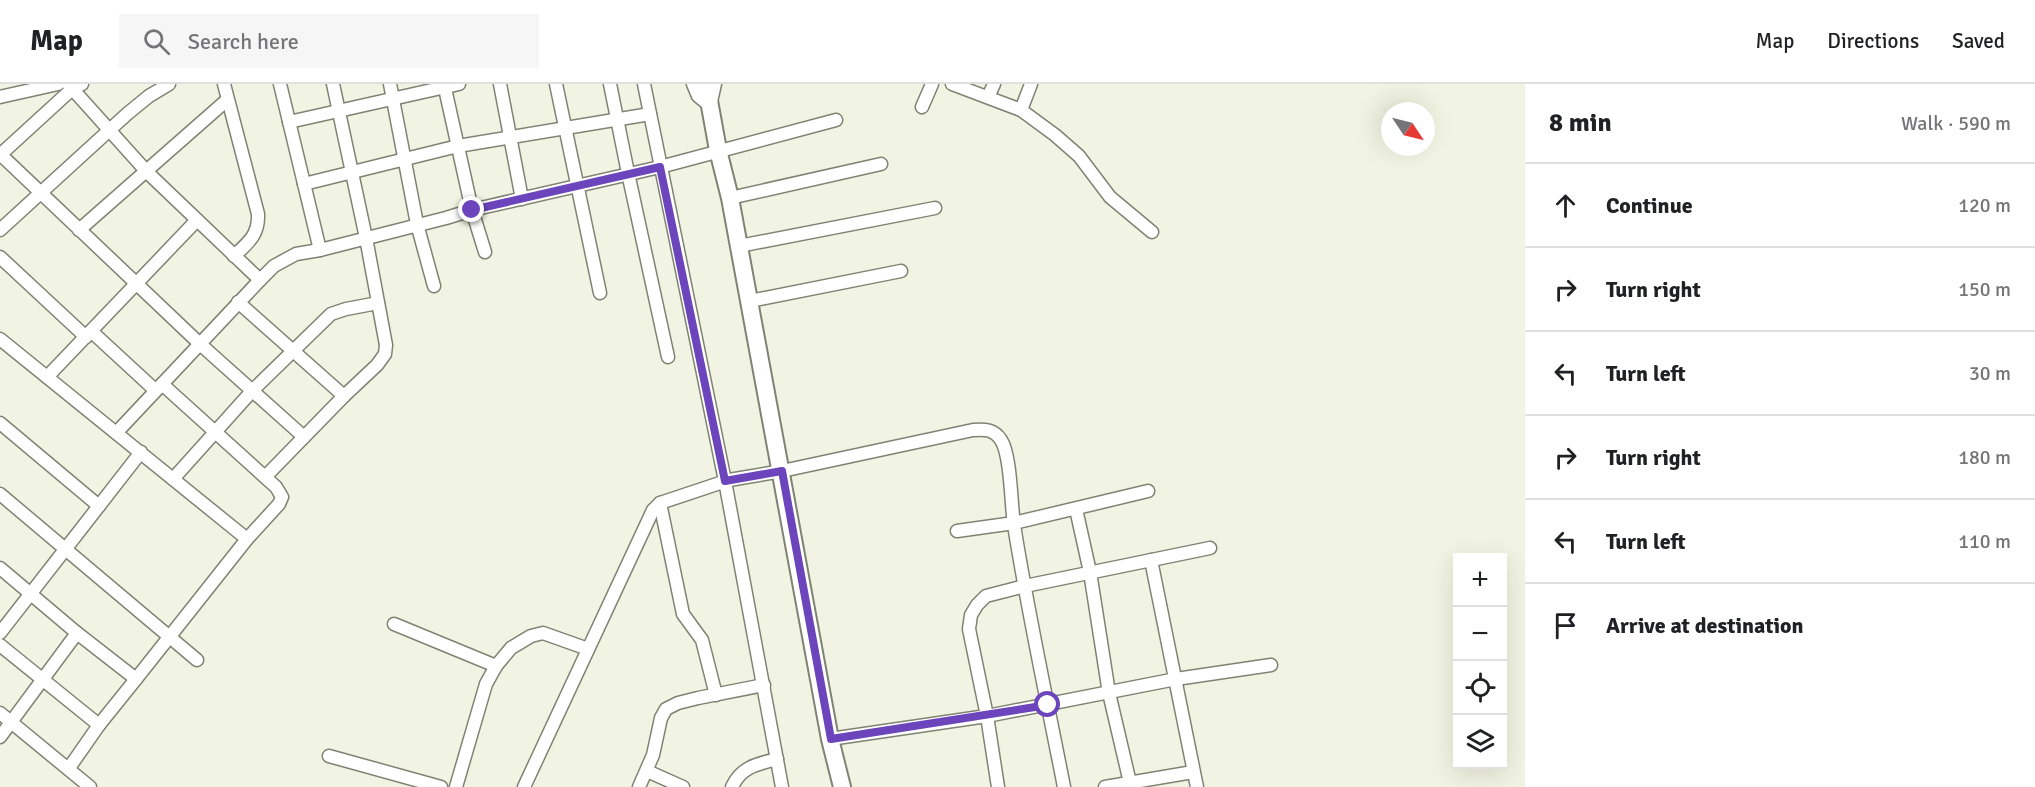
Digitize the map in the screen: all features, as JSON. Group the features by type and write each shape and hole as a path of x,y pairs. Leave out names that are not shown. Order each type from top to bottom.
{"street":[{"path":"0,97 58,84"},
{"path":"0,230 149,96 169,84"},
{"path":"224,84 258,214 258,226 254,237 234,256"},
{"path":"280,84 320,250"},
{"path":"265,477 377,365 385,354 386,345 366,238 333,84"},
{"path":"390,84 417,224 434,286"},
{"path":"290,122 459,84"},
{"path":"500,84 522,199"},
{"path":"556,84 600,293"},
{"path":"610,84 668,357"},
{"path":"644,84 663,166 727,481 782,787"},
{"path":"693,84 698,96 710,106"},
{"path":"706,84 750,301 831,739 842,787"},
{"path":"710,106 715,84"},
{"path":"922,107 932,84"},
{"path":"952,84 1021,110 1055,135 1079,156 1110,197 1152,232"},
{"path":"988,97 994,84"},
{"path":"1021,110 1031,84"},
{"path":"260,280 147,172 73,86 0,154 200,344 304,437"},
{"path":"444,86 472,210 484,252"},
{"path":"79,230 227,100"},
{"path":"304,184 458,146 650,114"},
{"path":"117,432 260,280 285,259 296,254 663,166 836,120"},
{"path":"730,198 881,164"},
{"path":"739,246 935,208"},
{"path":"47,377 198,220"},
{"path":"0,257 89,334 215,432 265,477 282,497 279,504 247,539 99,725 69,768"},
{"path":"750,301 902,271"},
{"path":"238,302 344,396"},
{"path":"173,479 252,391 292,350 331,315 346,309 378,303"},
{"path":"0,339 247,539"},
{"path":"0,423 99,506"},
{"path":"524,787 653,510 660,503 727,481 987,429 1002,441 1006,455 1014,523 1025,586 1064,787"},
{"path":"0,633 141,452"},
{"path":"957,531 1014,523 1148,491"},
{"path":"0,494 197,660"},
{"path":"660,503 683,614 702,640 716,695"},
{"path":"1076,509 1090,573 1108,693 1130,785"},
{"path":"998,787 987,716 969,629 971,615 977,605 986,596 1025,586 1210,548"},
{"path":"1151,560 1197,787"},
{"path":"0,568 136,679"},
{"path":"394,624 496,666"},
{"path":"0,737 77,633"},
{"path":"456,787 486,684 496,666 511,648 531,636 543,633 588,649"},
{"path":"0,645 99,725"},
{"path":"831,739 987,716 1176,679 1271,665"},
{"path":"639,787 657,743 661,718 666,709 716,695 764,686"},
{"path":"0,713 90,787"},
{"path":"329,756 441,787"},
{"path":"732,787 742,771 751,765 777,759"},
{"path":"647,771 683,787"},
{"path":"1105,787 1130,785 1193,772"}],"route":[{"path":"472,210 660,167 725,481 782,471 831,739 1048,705"}]}
